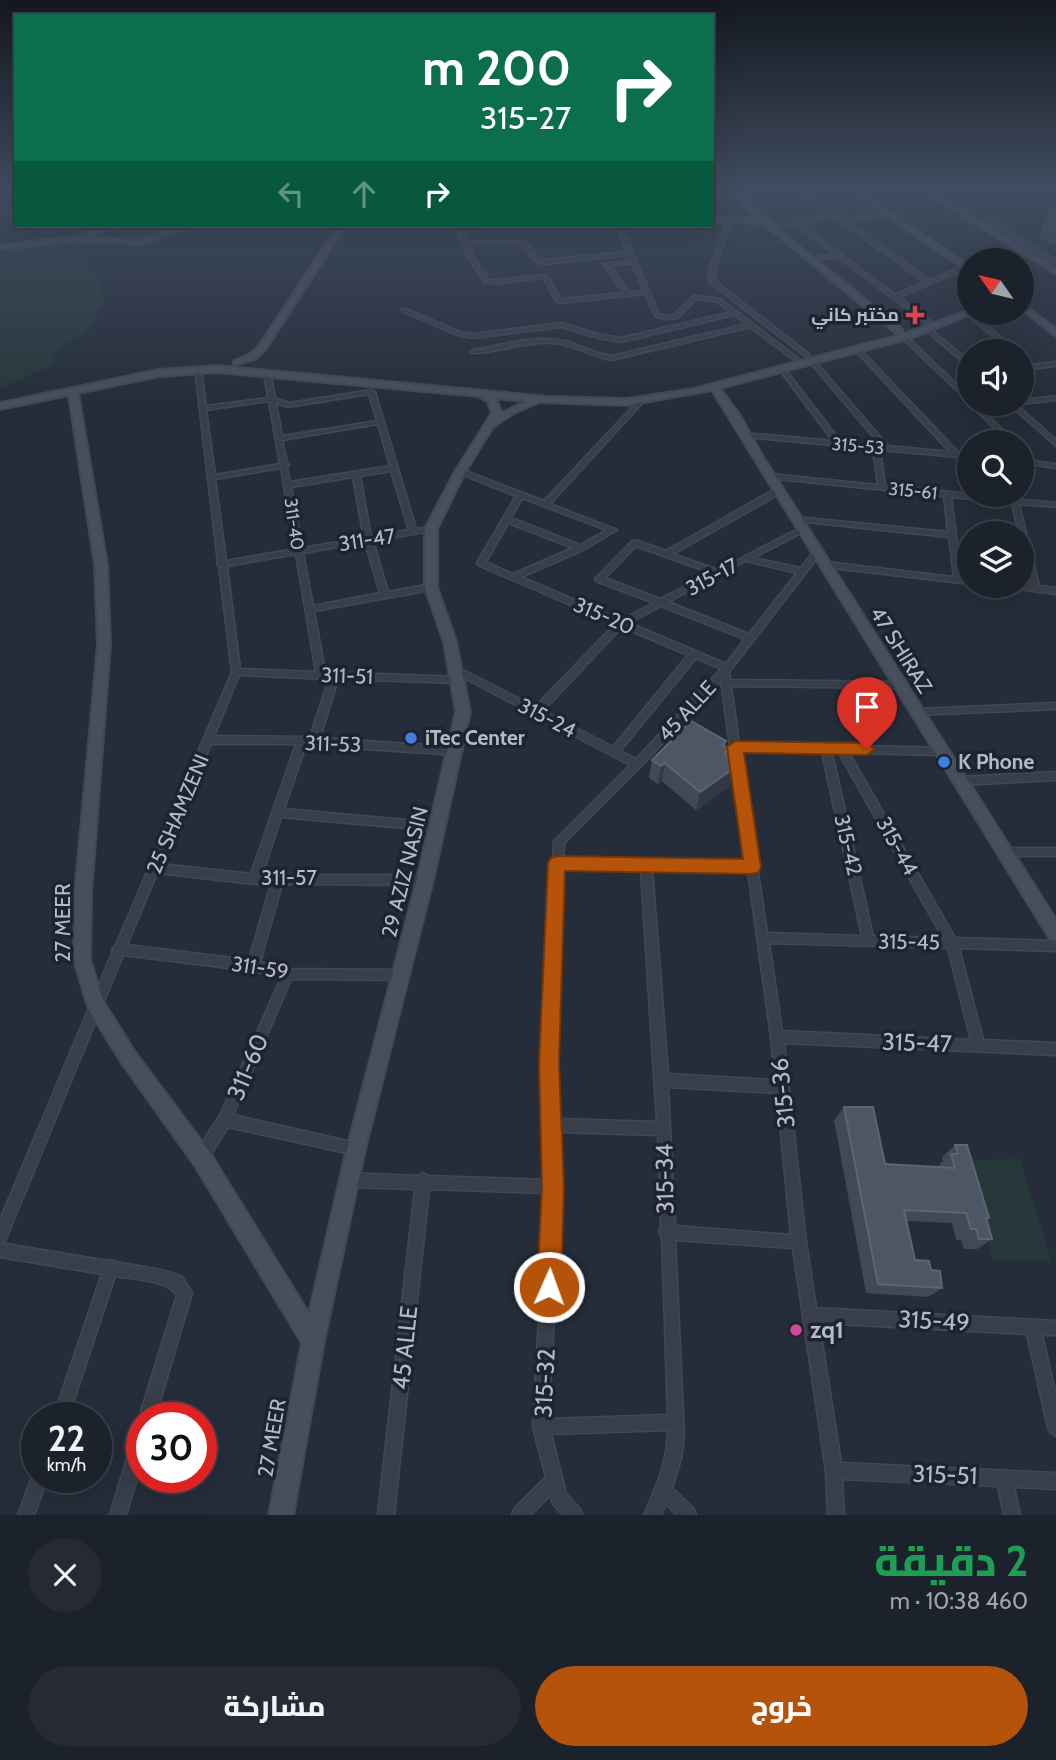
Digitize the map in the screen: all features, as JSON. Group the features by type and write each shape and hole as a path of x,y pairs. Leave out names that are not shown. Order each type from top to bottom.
{"street":[{"path":"237,362 254,355 262,348 318,262"},
{"path":"268,365 267,349 324,262"},
{"path":"474,262 486,281 541,276 547,278 559,301 563,302 646,292"},
{"path":"627,262 606,264 628,295"},
{"path":"633,262 655,313 663,317 681,314 692,299 698,296 716,299 795,358"},
{"path":"715,262 712,282 809,358 886,448"},
{"path":"811,262 902,334 957,388"},
{"path":"848,262 894,297 957,354"},
{"path":"901,262 929,282"},
{"path":"1039,262 1056,272"},
{"path":"894,297 957,272"},
{"path":"617,279 640,277"},
{"path":"404,310 459,334 472,336 561,325 621,340 735,313"},
{"path":"928,326 957,312"},
{"path":"0,403 157,367 200,362 268,365 374,383 540,399 641,401 693,392 795,358 857,349 957,317"},
{"path":"1034,317 1056,333"},
{"path":"473,352 552,341 567,343 600,357 612,358 752,325"},
{"path":"984,326 1000,339"},
{"path":"203,408 272,399 288,405 374,383 614,395 782,369 809,358 902,334"},
{"path":"857,349 957,455"},
{"path":"1034,367 1056,364"},
{"path":"0,403 104,381 198,369 268,365"},
{"name":"311-40","path":"268,365 297,551 321,675"},
{"name":"25 SHAMZENI","path":"0,1236 118,949 210,740 236,671 198,369"},
{"path":"782,369 839,444"},
{"path":"0,403 144,376"},
{"path":"374,383 381,422 413,532"},
{"name":"47 SHIRAZ","path":"714,386 1056,934"},
{"name":"27 MEER","path":"73,391 102,579 104,645 83,894 82,960 95,1004 128,1056 201,1157 313,1341 281,1515"},
{"path":"478,392 489,397 497,406 497,413 491,425"},
{"path":"693,392 727,404"},
{"path":"1034,401 1056,398"},
{"name":"29 AZIZ NASIN","path":"313,1341 356,1149 402,975 463,712 450,642 431,587 430,529 460,472 491,425 516,408 540,399"},
{"path":"545,505 641,401"},
{"path":"985,416 1000,430"},
{"path":"1025,416 1056,444"},
{"path":"279,438 381,422"},
{"path":"1046,435 1056,433"},
{"name":"315-53","path":"746,435 957,455"},
{"path":"876,447 881,488"},
{"path":"1034,462 1056,466"},
{"path":"213,477 285,465"},
{"path":"288,485 394,468"},
{"path":"460,472 613,530 580,548 513,577"},
{"path":"356,475 368,539 385,596"},
{"name":"315-61","path":"769,477 957,495"},
{"path":"667,554 779,491"},
{"path":"947,494 957,572"},
{"path":"520,496 506,519 580,548"},
{"name":"315-61","path":"1034,503 1056,505"},
{"path":"1016,507 1035,588 1056,591"},
{"name":"315-20","path":"506,519 481,563 694,654 726,675"},
{"path":"799,524 952,535"},
{"name":"315-17","path":"536,712 620,624 746,559 799,524"},
{"name":"311-47","path":"221,564 430,529"},
{"path":"719,573 635,543 599,579 750,638"},
{"name":"45 ALLE","path":"557,863 559,841 726,675 750,638 817,553"},
{"path":"746,559 802,571"},
{"path":"826,565 957,580"},
{"path":"309,609 431,587"},
{"path":"614,752 694,654"},
{"name":"311-51","path":"236,671 321,675 457,675"},
{"path":"314,741 335,675"},
{"name":"315-24","path":"457,675 637,764"},
{"path":"726,675 901,685"},
{"name":"315-36","path":"726,675 777,1037 799,1242 834,1471 836,1515"},
{"path":"917,712 1056,706"},
{"name":"311-53","path":"210,740 314,741 456,751"},
{"path":"255,878 302,742"},
{"path":"735,747 942,751"},
{"name":"315-42","path":"827,748 869,941"},
{"name":"315-44","path":"842,749 952,943 979,1046"},
{"path":"961,780 1056,776"},
{"path":"278,813 438,827"},
{"path":"1005,852 1056,852"},
{"path":"557,863 752,867"},
{"name":"315-32","path":"557,863 549,1064 553,1187 541,1427 559,1498 574,1515"},
{"name":"315-34","path":"646,864 662,1080 666,1232 676,1422 672,1466 665,1492 652,1515"},
{"name":"311-57","path":"153,869 255,878 425,880"},
{"path":"253,966 278,878"},
{"name":"315-45","path":"763,938 1056,946"},
{"name":"311-59","path":"118,949 253,966 288,974 402,975"},
{"name":"311-60","path":"201,1157 225,1120 288,974"},
{"name":"315-47","path":"777,1037 1056,1049"},
{"path":"662,1080 782,1087"},
{"path":"225,1120 356,1149"},
{"path":"551,1125 664,1129"},
{"path":"349,1180 423,1180 553,1187"},
{"name":"45 ALLE","path":"386,1515 423,1180"},
{"path":"666,1232 799,1242"},
{"path":"0,1250 111,1266 177,1282 185,1293 152,1402"},
{"path":"65,1402 111,1266"},
{"name":"315-49","path":"811,1315 1056,1328"},
{"path":"1033,1327 1056,1428"},
{"path":"541,1427 676,1422"},
{"name":"315-51","path":"834,1471 1056,1481"},
{"path":"1004,1478 1012,1515"},
{"path":"520,1515 553,1481"},
{"path":"118,1515 126,1488"},
{"path":"665,1492 688,1515"},
{"path":"26,1515 34,1493"}],"shaded area":[{"path":"0,262 83,262 96,273 105,303 88,330 57,350 52,365 0,389"},
{"path":"1020,1159 1051,1261 993,1260 967,1160"}],"building":[{"path":"691,721 726,741 722,745 728,748 725,754 732,760 731,765 734,768 700,792 665,763 661,766 652,760"},
{"path":"844,1107 873,1107 885,1164 955,1168 951,1154 958,1154 955,1145 967,1145 989,1218 986,1218 992,1239 979,1239 976,1229 971,1229 966,1213 904,1210 915,1260 929,1261 931,1270 940,1271 942,1288 878,1284"}],"place":[{"name":"مختبر كاني","path":"915,315"},
{"name":"iTec Center","path":"411,738"},
{"name":"K Phone","path":"944,762"},
{"name":"zq1","path":"796,1330"}],"route":[{"path":"549,1287 553,1187 549,1064 557,863 752,867 735,747 867,749"}]}
